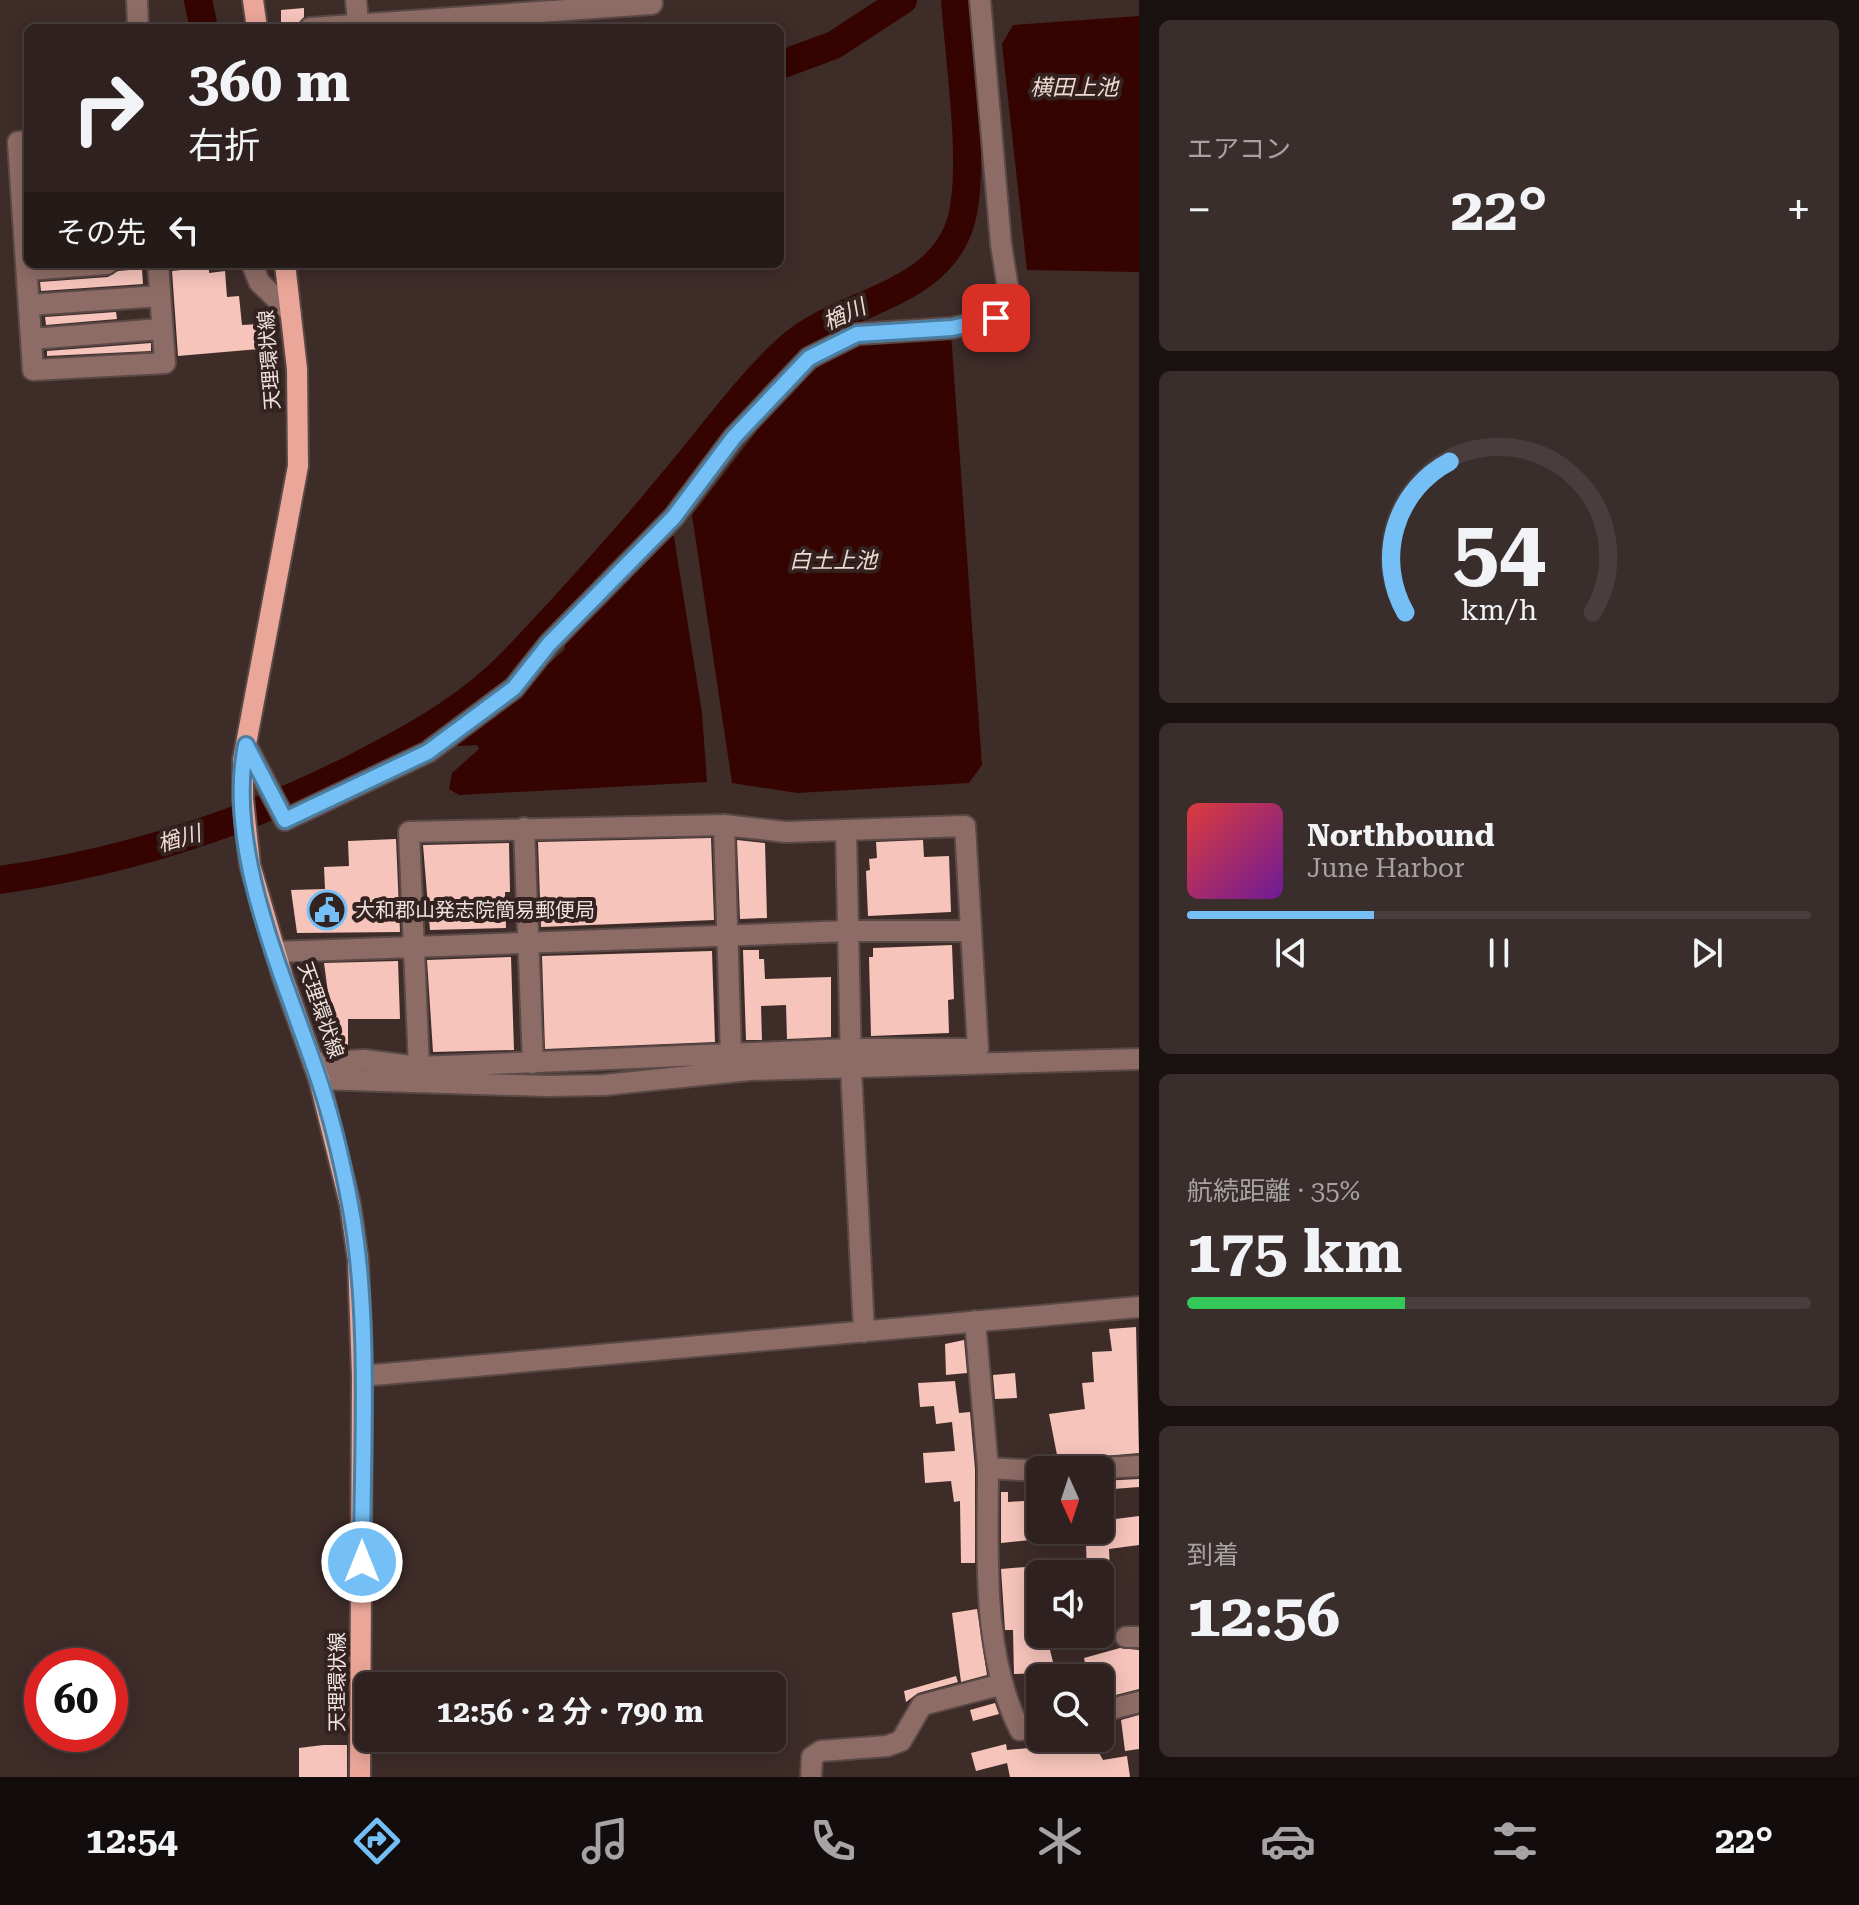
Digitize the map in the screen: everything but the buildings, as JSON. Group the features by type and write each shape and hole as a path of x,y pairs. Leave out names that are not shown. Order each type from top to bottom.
{"main road":[{"path":"253,0 256,24"},
{"name":"天理環状線","path":"285,268 297,369 298,466 246,745 243,799 250,865 275,952 316,1071 352,1218 358,1259 362,1376 360,1777"}],"street":[{"path":"137,0 138,24"},
{"path":"356,0 358,24 462,8 652,4 651,0"},
{"path":"246,745 285,820 428,752 514,688 549,644 674,517 734,437 809,358 857,334 952,328 996,318 1009,295 1001,244 980,0"},
{"path":"24,141 18,142 24,175"},
{"path":"54,268 27,270 33,370 165,363 158,268"},
{"path":"254,268 259,282 291,313"},
{"path":"29,305 160,296"},
{"path":"31,339 162,329"},
{"path":"724,825 725,937 731,1055"},
{"path":"316,1071 560,1086 978,1049 965,826 786,832 724,825 409,832 419,1067"},
{"path":"524,828 533,1063"},
{"path":"846,830 850,1059 864,1332"},
{"path":"275,952 850,931 969,931"},
{"path":"316,1071 364,1060 419,1067 731,1055 850,1059 1139,1059"},
{"path":"362,1376 1139,1308"},
{"path":"975,1321 988,1468 988,1572 1003,1684 1020,1730 1026,1729"},
{"path":"1114,1467 1139,1466"},
{"path":"988,1468 1026,1470"},
{"path":"811,1777 812,1757 821,1751 887,1746 901,1741 922,1705 1003,1684"},
{"path":"1114,1708 1139,1702"}],"water":[{"name":"横田上池","path":"1139,16 1139,272 1027,270 1002,44 1013,25"},
{"name":"白土上池","path":"951,334 982,765 969,783 797,793 732,783 692,515 789,389 852,342"},
{"path":"663,529 674,537 702,713 707,782 459,795 449,789 452,773 479,749 477,745 458,746 453,739 505,704 565,649 564,636"}],"waterway":[{"path":"198,0 203,24"},
{"path":"784,64 834,45 903,0"},
{"name":"楢川","path":"0,880 97,862 145,849 284,801 410,738 465,703 498,676 616,548 743,396 787,349 833,319 910,283 932,267 949,247 961,221 967,172 955,0"}],"place":[{"name":"大和郡山発志院簡易郵便局","path":"327,910"}],"route":[{"path":"362,1562 362,1376 358,1259 350,1204 319,1079 283,978 250,865 243,799 246,745 285,820 428,752 514,688 549,644 674,517 734,437 809,358 857,334 952,328 996,318"}]}
